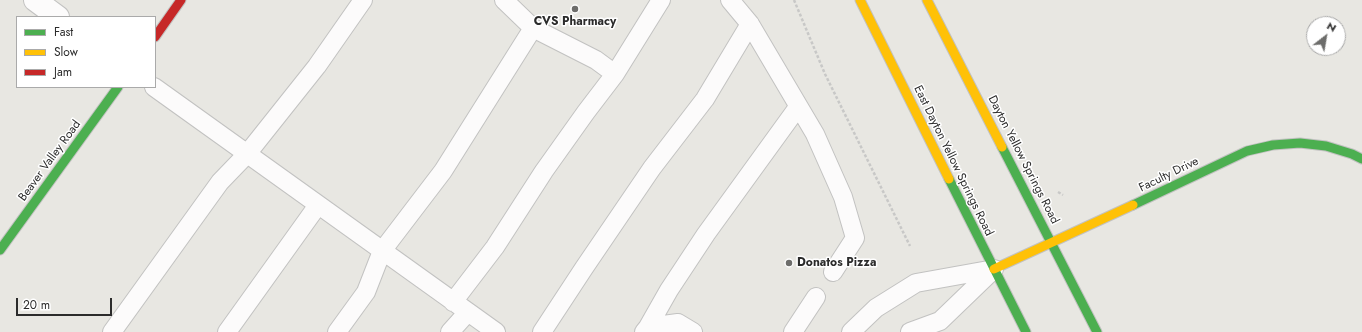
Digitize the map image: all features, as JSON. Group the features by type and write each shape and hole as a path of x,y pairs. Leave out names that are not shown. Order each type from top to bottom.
{"street":[{"path":"35,0 57,16"},
{"path":"156,36 182,0"},
{"name":"East Dayton Yellow Springs Road","path":"860,0 1026,332"},
{"name":"Dayton Yellow Springs Road","path":"927,0 1097,332"},
{"name":"Beaver Valley Road","path":"0,250 117,88"},
{"name":"Faculty Drive","path":"994,269 1247,151 1273,145 1300,143 1326,146 1352,154 1362,159"}],"lane":[{"path":"112,332 220,182 247,154 317,66 362,0"},
{"path":"504,0 533,28 596,60 615,74"},
{"path":"454,302 495,247 544,171 615,74 661,0"},
{"path":"730,0 750,24 815,134 843,197 855,238 833,272"},
{"path":"542,332 652,168 704,98 750,24"},
{"path":"337,332 366,292 382,251 443,171 533,28"},
{"path":"155,88 496,332"},
{"path":"646,329 669,290 706,234 798,107"},
{"path":"227,332 318,205"},
{"path":"851,332 876,308 916,283 994,269"},
{"path":"910,332 940,321 994,269"},
{"path":"794,332 816,297"},
{"path":"450,332 468,312"},
{"path":"646,329 678,323 693,332"}],"path":[{"path":"794,0 825,74 910,246"}],"traffic: fast":[{"path":"0,250 117,88"},
{"path":"1133,205 1247,151 1273,145 1300,143 1326,146 1352,154 1362,159"},
{"path":"1002,147 1097,332"},
{"path":"949,179 1026,332"}],"traffic: slow":[{"path":"860,0 949,179"},
{"path":"927,0 1002,147"},
{"path":"994,269 1133,205"}],"traffic: jam":[{"path":"156,36 181,0"}],"place":[{"name":"CVS Pharmacy","path":"575,9"},
{"name":"Donatos Pizza","path":"789,263"}]}
